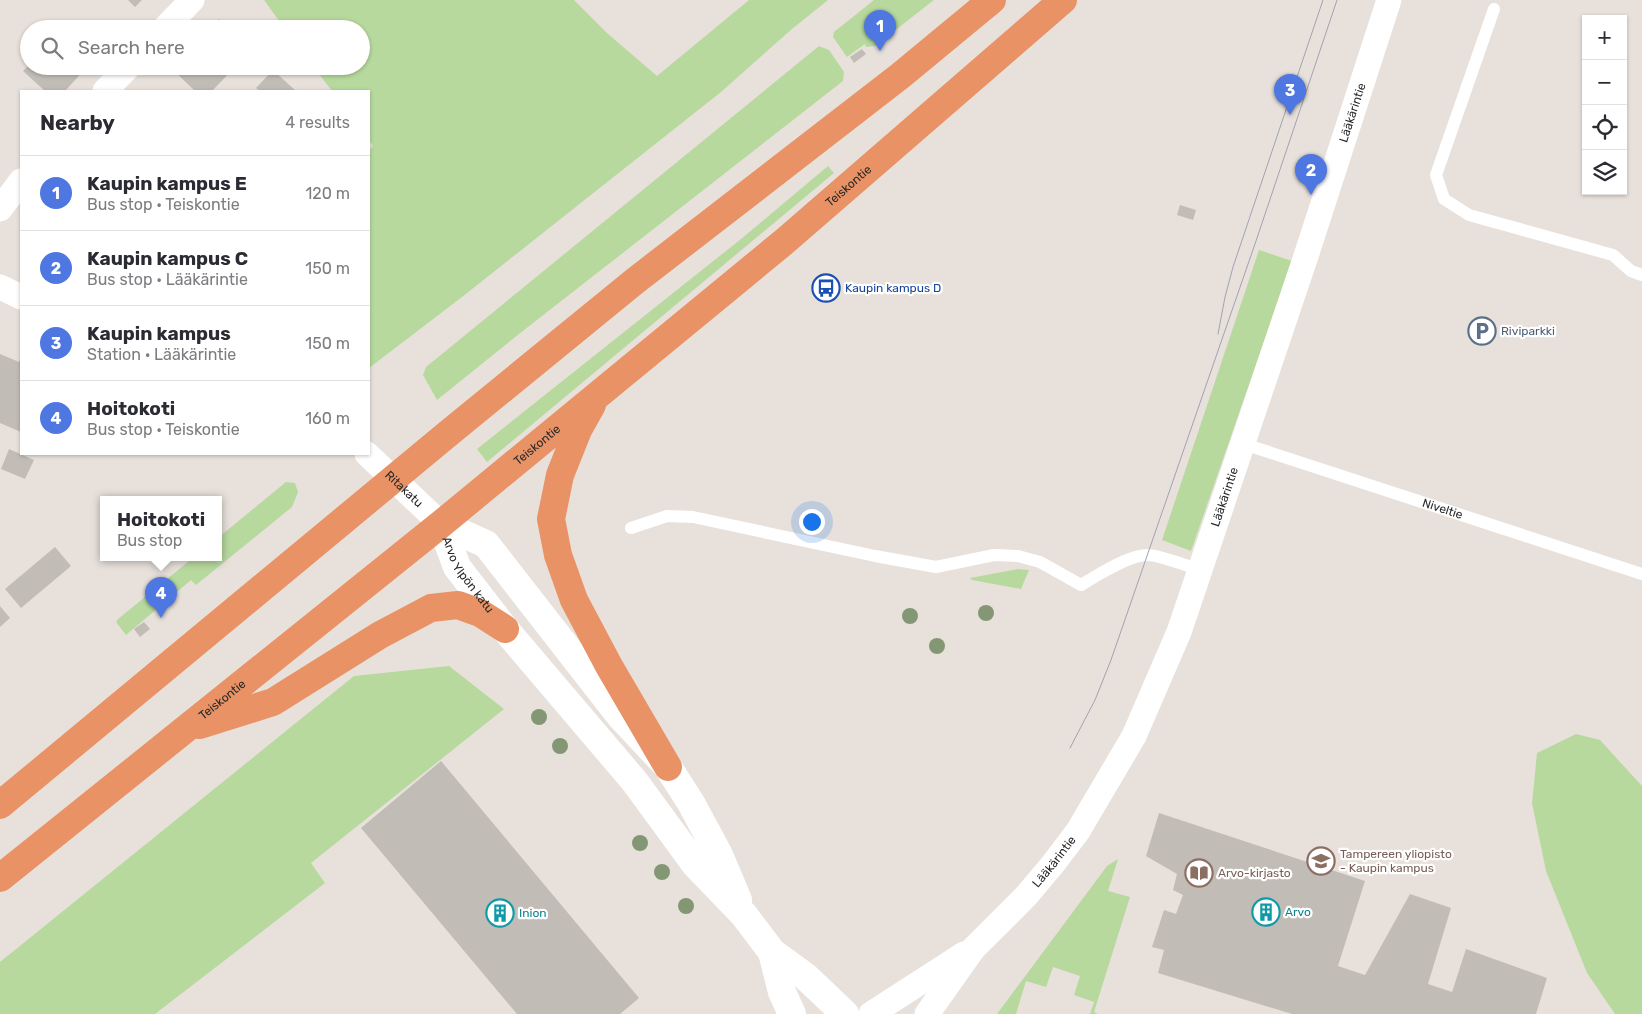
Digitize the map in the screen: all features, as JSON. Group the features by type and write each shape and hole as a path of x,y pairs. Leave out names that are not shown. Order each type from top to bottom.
{"highway":[{"path":"0,805 635,281 892,82 992,0"},
{"name":"Teiskontie","path":"0,878 441,524 785,241 1063,0"},
{"path":"597,395 578,430 560,475 551,519 558,555 574,600 609,666 668,767"},
{"path":"185,730 273,702 380,635 431,608 458,604 480,613 505,628"}],"street":[{"path":"173,20 192,0"},
{"name":"Lääkärintie","path":"928,1014 973,949 1026,896 1078,831 1134,736 1179,632 1244,444 1389,0"},
{"path":"106,90 120,75"},
{"path":"0,208 20,182"},
{"path":"0,288 20,297"},
{"name":"Ritakatu","path":"368,455 441,524"},
{"name":"Arvo Ylpön katu","path":"441,524 457,567 505,628 635,782 695,864 744,915 772,952 805,976 845,1014"},
{"name":"Arvo Ylpön katu","path":"441,524 486,544 620,716 668,767 691,803 719,855 744,915"},
{"name":"Lääkärintie","path":"871,1014 973,949"},
{"name":"Arvo Ylpön katu","path":"772,952 782,992 792,1014"}],"lane":[{"path":"1494,9 1436,176 1444,199 1469,215 1613,255 1631,271 1642,275"},
{"name":"Niveltie","path":"1244,444 1642,574"},
{"path":"631,528 667,516 693,517 875,556 936,567 994,555 1018,556 1040,562 1081,585 1135,557 1148,554 1200,570"}],"green space":[{"path":"264,0 574,0 607,33 657,76 749,0 828,0 721,92 370,367 370,149 373,146 370,142 370,90 331,90 320,75 370,75 370,20 278,20"},
{"path":"874,0 934,0 875,46 866,47 865,44 847,57 833,37 834,32"},
{"path":"819,46 829,50 844,72 843,81 437,400 423,375 426,367"},
{"path":"828,166 834,173 487,462 477,449 741,239"},
{"path":"1259,250 1292,261 1191,551 1162,540"},
{"path":"286,482 295,483 298,492 292,507 196,585 191,580 126,635 116,622 118,619 189,561 222,561 222,535"},
{"path":"1018,569 1029,570 1021,589 972,580 970,578"},
{"path":"449,666 504,709 311,863 325,883 155,1014 0,1014 0,962 354,676"},
{"path":"1576,734 1600,740 1642,786 1642,1014 1615,1014 1587,973 1546,871 1532,803 1537,753"},
{"path":"1118,859 1108,891 1130,897 1094,1012 1098,1014 1090,1014 1094,1002 1074,995 1080,976 1053,967 1046,987 1026,981 1016,1014 997,1014 1107,866"}],"building":[{"path":"128,0 142,0 135,7"},
{"path":"862,49 866,54 854,63 850,57"},
{"path":"27,75 80,75 66,90 44,90"},
{"path":"178,75 227,75 213,90 194,90"},
{"path":"268,75 278,75 295,90 259,90 256,88"},
{"path":"1180,205 1196,210 1193,220 1177,215"},
{"path":"0,354 19,362 20,360 20,432 0,423"},
{"path":"9,449 34,460 25,479 1,469"},
{"path":"55,547 71,566 21,608 5,589"},
{"path":"0,606 10,618 0,627"},
{"path":"144,622 150,629 140,637 134,629"},
{"name":"Inion","path":"441,761 639,998 620,1014 517,1014 361,828"},
{"name":"Arvo","path":"1159,813 1365,881 1338,966 1365,975 1410,894 1451,908 1428,984 1452,992 1466,949 1547,978 1536,1014 1292,1014 1158,973 1164,950 1152,947 1164,910 1176,914 1183,895 1173,890 1177,874 1146,856"}],"tram line":[{"path":"1218,334 1233,267 1323,0"},
{"path":"1070,748 1095,700 1111,660 1337,0"}],"place":[{"name":"Kaupin kampus E","path":"880,51"},
{"name":"Kaupin kampus","path":"1290,115"},
{"name":"Kaupin kampus C","path":"1311,195"},
{"name":"Kaupin kampus D","path":"826,288"},
{"name":"Riviparkki","path":"1482,331"},
{"name":"Hoitokoti","path":"161,618"},
{"name":"Tampereen yliopisto - Kaupin kampus","path":"1321,861"},
{"name":"Arvo-kirjasto","path":"1199,873"},
{"name":"Arvo","path":"1266,912"},
{"name":"Inion","path":"500,913"}]}
